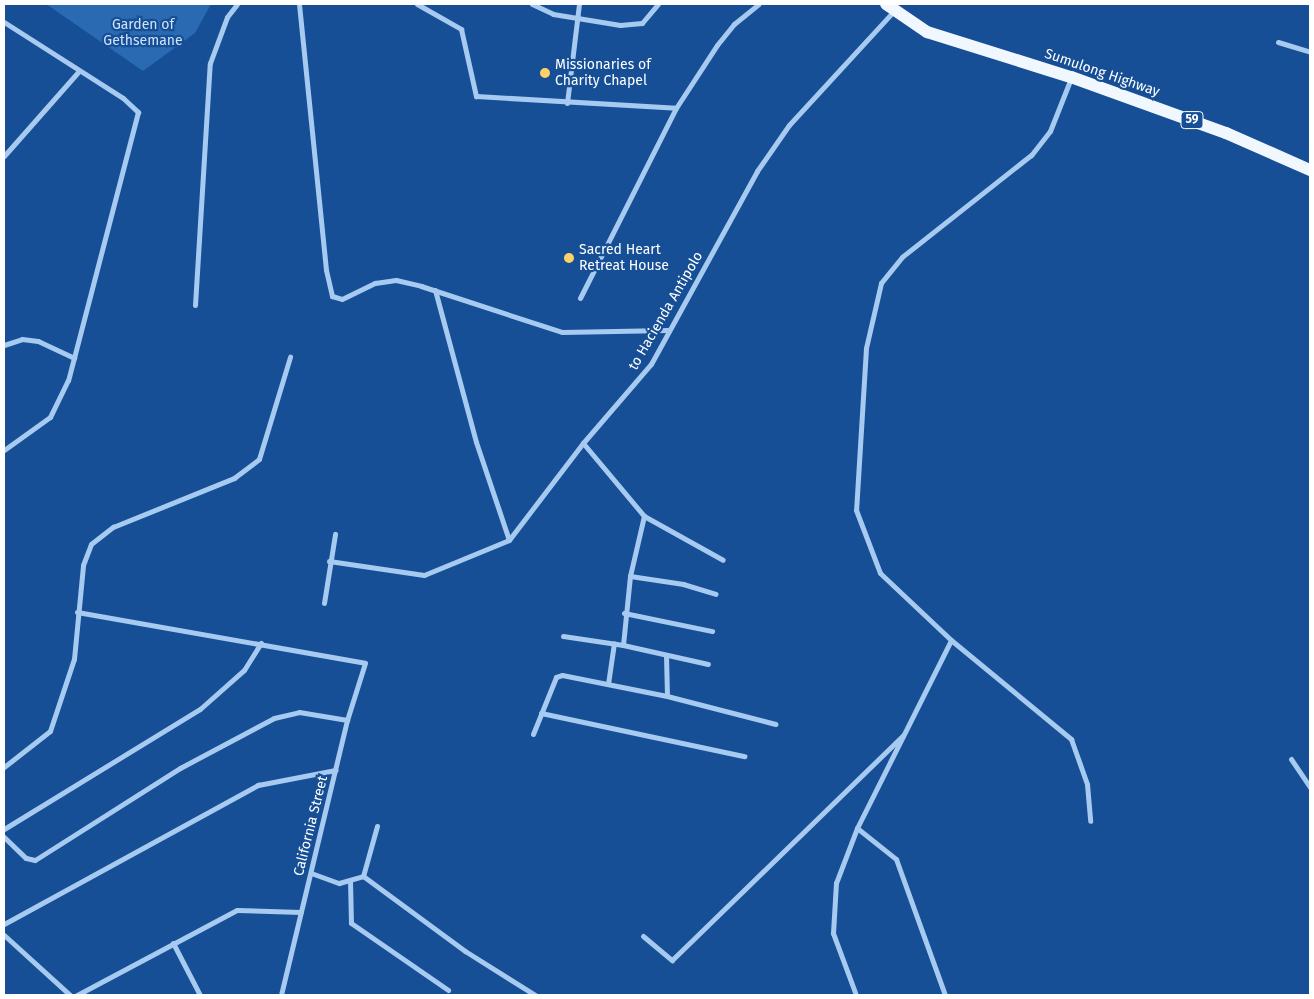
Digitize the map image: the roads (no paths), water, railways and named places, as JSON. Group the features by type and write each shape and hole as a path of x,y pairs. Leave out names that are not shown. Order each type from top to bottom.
{"main road":[{"name":"Sumulong Highway","path":"889,8 927,32 1072,77 1226,133 1310,170"}],"street":[{"path":"195,305 210,63 227,17 237,4"},
{"path":"299,4 330,294 335,299 342,299 375,283 396,280 435,290 562,332 668,330"},
{"path":"417,4 461,30 476,96 567,103 676,108"},
{"path":"532,4 547,13 575,19 632,25 649,18 658,4"},
{"path":"567,103 575,19 579,4"},
{"path":"580,298 676,108 717,45 734,24 758,4"},
{"name":"to Hacienda Antipolo","path":"509,540 582,443 651,364 668,330 758,171 789,125 889,8"},
{"path":"4,22 78,72 123,98 138,112 68,380 50,418 4,450"},
{"path":"1278,42 1310,52"},
{"path":"4,156 78,72"},
{"path":"1072,77 1050,131 1031,155 902,256 881,284 872,312 866,348 856,510 880,573 951,640 1071,739 1088,784 1090,821"},
{"path":"329,561 424,575 509,540 476,442 435,290"},
{"path":"4,345 22,339 38,341 74,358"},
{"path":"4,767 50,731 74,658 83,565 91,544 113,527 234,478 259,459 290,357"},
{"path":"582,443 644,516 723,560"},
{"path":"623,645 624,613 630,576 644,516"},
{"path":"324,603 329,561 335,534"},
{"path":"630,576 683,584 715,594"},
{"path":"4,829 200,709 244,670 261,643 77,612"},
{"path":"624,613 712,631"},
{"path":"563,636 614,643 708,664"},
{"path":"856,995 833,933 836,883 857,828 951,640"},
{"name":"California Street","path":"261,643 313,656 365,664 347,720 281,995"},
{"path":"608,684 614,643"},
{"path":"666,655 667,696"},
{"path":"534,734 556,677 562,675 667,696 775,724"},
{"path":"4,837 26,858 35,860 180,768 274,718 300,712 347,720"},
{"path":"541,713 744,756"},
{"path":"643,936 672,960 907,731"},
{"path":"1291,759 1310,788"},
{"path":"4,924 258,786 336,770"},
{"path":"363,876 377,826"},
{"path":"857,828 896,859 945,995"},
{"path":"311,872 339,883 363,876"},
{"path":"363,876 466,951 535,995"},
{"path":"350,880 352,923 448,990"},
{"path":"76,995 237,910 301,912"},
{"path":"4,935 70,995"},
{"path":"173,943 200,995"}],"place":[{"name":"Missionaries of Charity Chapel","path":"545,73"},
{"name":"Sacred Heart Retreat House","path":"569,258"}],"park label":[{"name":"Garden of Gethsemane","path":"143,33"}]}
